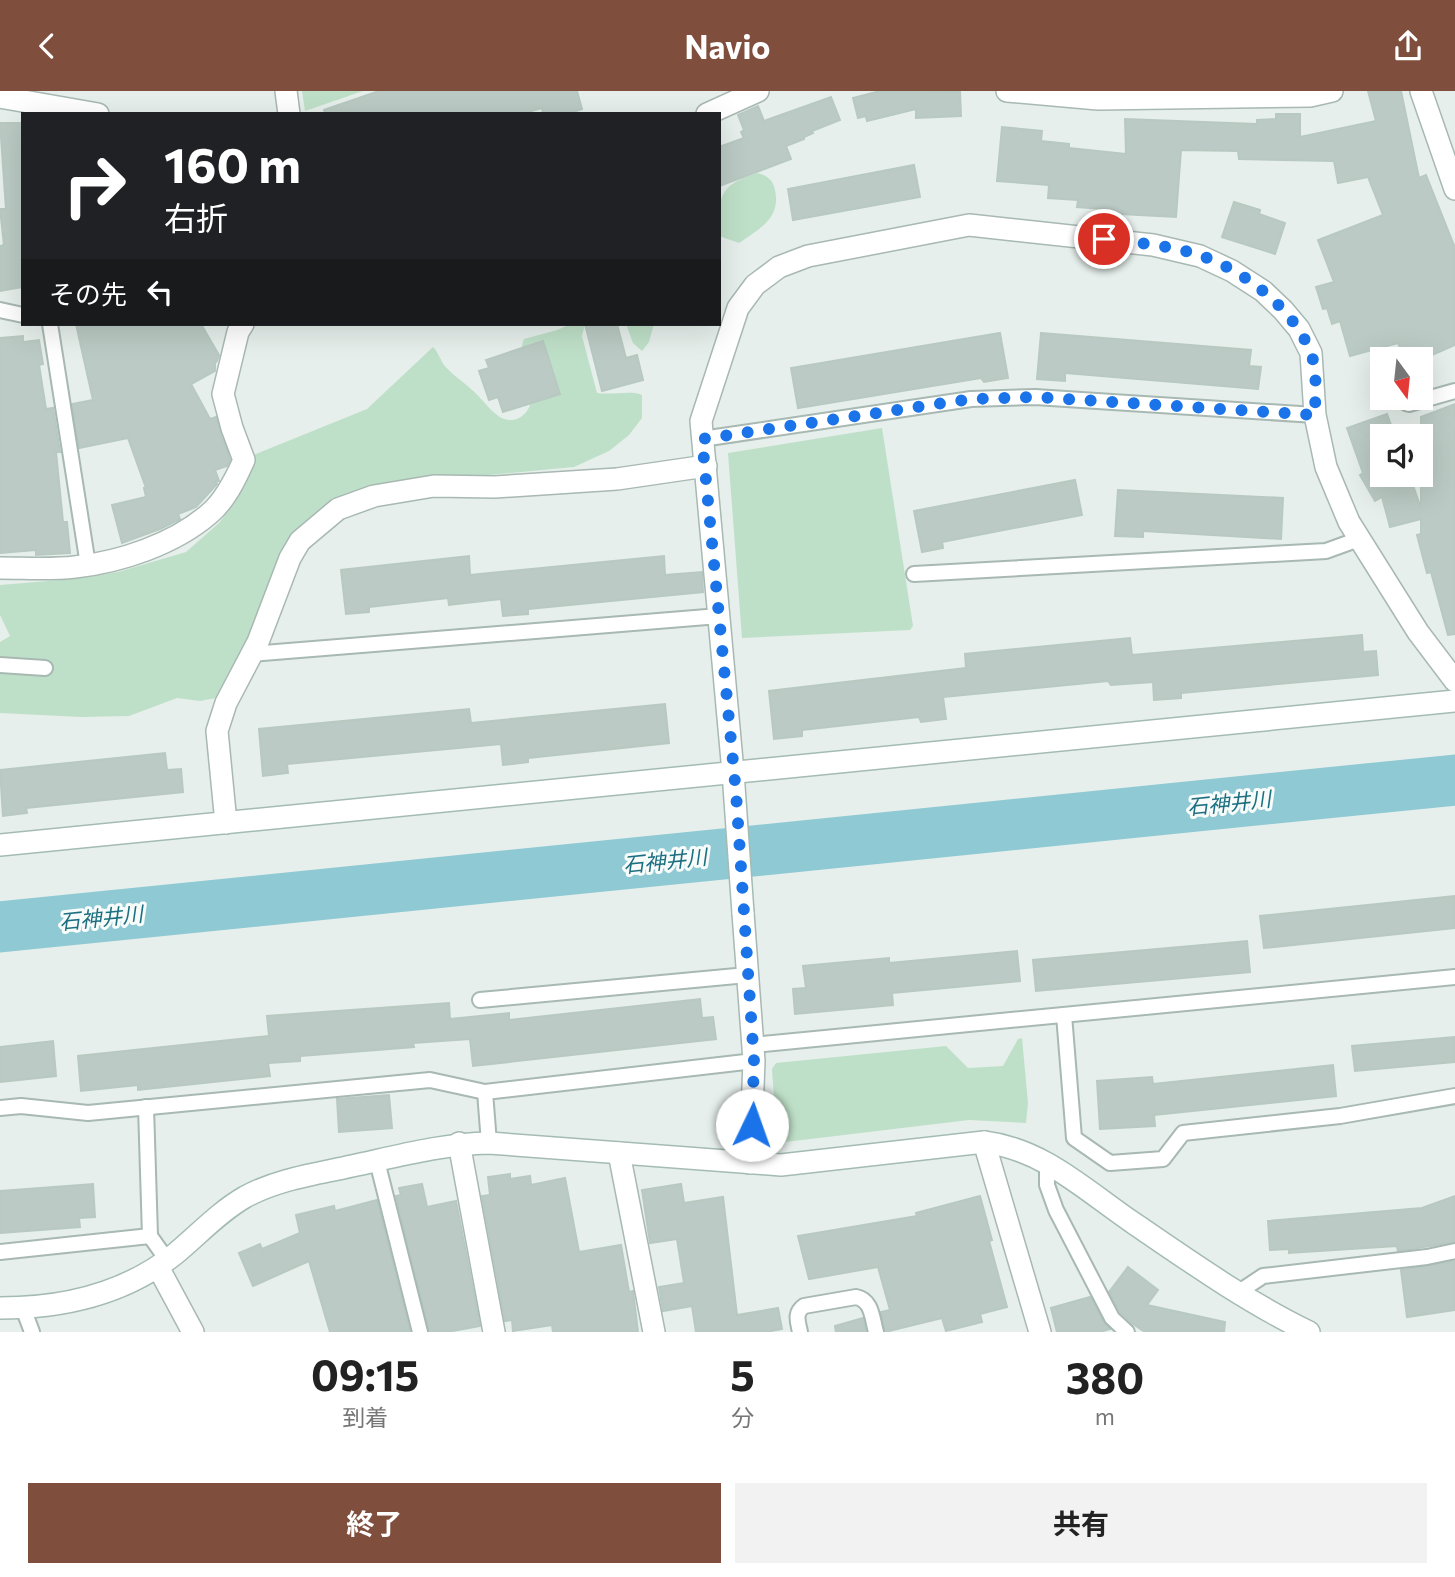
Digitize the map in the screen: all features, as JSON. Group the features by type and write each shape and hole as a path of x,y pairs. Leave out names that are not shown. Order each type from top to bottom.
{"street":[{"path":"286,91 289,112"},
{"path":"711,112 758,91"},
{"path":"1007,91 1096,95 1310,96 1332,91"},
{"path":"1421,91 1455,190"},
{"path":"0,97 86,112"},
{"path":"750,1163 754,1053 737,812 701,421 738,308 755,285 779,267 808,256 969,225 1153,245 1200,256 1232,271 1263,291 1298,329 1311,353 1315,415 1326,467 1349,522 1418,632 1455,681"},
{"path":"0,568 88,565 145,549 180,534 211,513 236,478 244,460 223,394 242,326"},
{"path":"226,823 217,731 226,703 273,607 290,558 300,541 338,509 374,496 434,486 495,487 617,479 706,466"},
{"path":"0,845 1455,701"},
{"path":"984,1142 1041,1332"},
{"path":"0,1308 23,1308 79,1300 107,1291 162,1263 228,1208 265,1188 460,1143 781,1165 984,1142 1007,1145 1046,1161 1132,1222 1239,1292 1309,1332"},
{"path":"460,1143 494,1332"},
{"path":"619,1153 654,1332"},
{"path":"162,1263 193,1332"}],"lane":[{"path":"0,310 21,315"},
{"path":"50,326 88,565"},
{"path":"1433,397 1455,391"},
{"path":"702,439 971,399 1035,397 1315,415"},
{"path":"914,574 1326,551 1359,539"},
{"path":"252,654 719,616"},
{"path":"0,665 45,668"},
{"path":"480,1000 747,975"},
{"path":"0,1108 21,1105 89,1113 430,1080 485,1092 754,1053 1064,1015 1455,977"},
{"path":"1064,1015 1074,1138 1110,1163 1163,1159 1183,1133 1340,1116 1455,1097"},
{"path":"485,1092 489,1143"},
{"path":"146,1107 150,1236 162,1263"},
{"path":"377,1161 420,1332"},
{"path":"1046,1161 1047,1185 1056,1210 1112,1318 1128,1332"},
{"path":"0,1252 150,1236"},
{"path":"1239,1292 1263,1276 1427,1258 1455,1251"},
{"path":"800,1332 797,1314 804,1306 856,1297 864,1298 868,1303 876,1332"},
{"path":"23,1308 32,1332"}],"green space":[{"path":"302,91 363,91 305,111"},
{"path":"757,173 767,177 774,186 776,197 773,214 768,221 739,243 721,237 721,200 727,189"},
{"path":"566,326 584,326 582,336 597,393 642,395 642,418 629,435 609,451 574,467 402,483 328,506 262,618 230,681 216,698 200,701 177,698 129,716 81,717 0,713 0,642 10,636 0,615 0,585 118,572 186,552 219,523 236,501 251,456 367,409 433,347 447,369 477,394 493,412 505,419 519,418 527,411 531,401 522,355 524,339"},
{"path":"627,326 653,326 649,342 642,351 633,343"},
{"path":"882,428 913,626 910,630 742,638 728,453"},
{"path":"1022,1038 1028,1103 1026,1123 969,1120 777,1143 772,1069 776,1063 946,1046 968,1068 1003,1066 1018,1039"}],"building":[{"path":"379,91 577,91 582,109 573,112 543,112 542,108 528,112 324,110"},
{"path":"880,91 960,92 961,116 916,118 916,109 867,121 866,116 858,118 853,98"},
{"path":"1368,91 1401,91 1419,178 1426,175 1455,248 1455,345 1433,355 1433,347 1400,347 1398,343 1370,347 1370,351 1350,356 1340,321 1332,324 1327,308 1323,309 1316,287 1334,282 1318,240 1383,215 1368,177 1338,183 1334,161 1239,159 1238,151 1181,150 1176,217 1102,213 1103,209 1077,207 1078,200 1048,198 1049,185 997,181 1002,127 1042,131 1041,141 1069,144 1069,148 1126,154 1125,119 1257,124 1257,120 1276,119 1276,114 1300,114 1300,137 1376,121"},
{"path":"831,97 840,120 812,131 813,133 804,139 786,146 791,159 721,185 721,146 744,138 738,115 758,106 764,121"},
{"path":"0,123 21,123 21,287 0,291 0,246 4,245 0,209 6,209"},
{"path":"914,165 920,197 793,220 788,189"},
{"path":"1234,202 1260,210 1259,214 1285,223 1275,254 1222,237"},
{"path":"76,326 202,326 219,355 215,371 191,384 210,419 216,417 230,460 227,466 215,470 219,481 216,481 217,484 196,507 178,514 180,519 122,543 112,505 146,497 146,488 128,438 79,448 72,404 93,400"},
{"path":"586,326 618,326 626,358 637,355 643,380 602,391"},
{"path":"1000,333 1008,378 984,382 981,378 798,408 791,368"},
{"path":"1041,333 1251,350 1249,366 1261,367 1258,389 1065,373 1065,381 1037,379"},
{"path":"23,336 23,342 39,340 43,364 39,365 46,409 53,408 60,452 56,452 63,522 67,522 70,553 36,555 36,550 0,553 0,338"},
{"path":"543,341 560,394 503,412 498,397 489,400 479,371 489,368 486,360"},
{"path":"1455,404 1455,634 1448,635 1431,572 1427,573 1417,535 1421,534 1421,519 1390,527 1382,497 1375,501 1360,475 1363,473 1347,428 1387,414 1391,424 1370,424 1370,487 1414,487 1421,508 1421,487 1433,487 1433,424 1421,424 1421,417"},
{"path":"1075,480 1082,515 942,542 943,548 922,552 914,511"},
{"path":"1118,490 1283,498 1281,539 1143,531 1143,537 1115,536"},
{"path":"469,556 470,575 664,556 665,575 702,572 703,592 528,609 528,614 503,616 501,599 449,605 448,598 369,607 369,612 346,614 341,570"},
{"path":"1362,635 1363,652 1376,651 1378,675 1181,693 1181,698 1154,700 1153,682 1111,685 1108,681 943,697 946,719 921,722 919,717 802,730 802,736 774,739 769,691 966,668 965,654 1130,638 1132,655"},
{"path":"665,704 669,743 528,758 528,762 503,765 501,744 287,764 288,773 263,776 259,729 469,709 471,723"},
{"path":"165,753 167,770 181,769 183,792 26,808 27,813 3,816 0,770"},
{"path":"1455,896 1455,928 1264,948 1260,916"},
{"path":"1247,941 1250,972 1036,991 1033,960"},
{"path":"1017,951 1020,981 892,993 893,1005 795,1014 793,989 806,988 803,966 889,958 889,963"},
{"path":"700,999 702,1018 713,1017 716,1039 473,1066 470,1039 413,1043 414,1047 300,1056 300,1061 268,1063 270,1076 138,1090 138,1085 81,1091 78,1056 269,1036 267,1016 449,1003 450,1019 509,1013 509,1020"},
{"path":"1455,1037 1455,1062 1355,1071 1352,1046"},
{"path":"53,1041 56,1076 0,1082 0,1047"},
{"path":"1333,1065 1336,1096 1154,1115 1155,1126 1100,1129 1097,1081 1152,1077 1153,1084"},
{"path":"389,1095 392,1128 339,1132 337,1099"},
{"path":"510,1174 510,1179 530,1176 531,1185 565,1178 579,1252 621,1245 629,1292 633,1291 638,1332 553,1332 552,1325 513,1331 512,1320 505,1321 482,1196 490,1195 488,1177"},
{"path":"93,1184 95,1217 79,1218 80,1227 0,1233 0,1191"},
{"path":"422,1184 427,1207 456,1201 480,1326 447,1332 429,1332 396,1196 401,1195 399,1188"},
{"path":"681,1184 684,1203 723,1197 737,1315 778,1308 782,1329 766,1332 696,1332 692,1306 663,1311 659,1287 684,1283 677,1239 650,1243 642,1190"},
{"path":"980,1196 1007,1307 980,1314 982,1322 946,1331 942,1318 885,1332 881,1312 890,1310 878,1267 809,1279 798,1236 917,1216 916,1213"},
{"path":"1455,1196 1455,1242 1398,1251 1397,1246 1289,1253 1289,1249 1270,1250 1268,1221 1422,1208"},
{"path":"377,1200 410,1332 330,1332 309,1261 253,1286 239,1253 260,1244 262,1249 300,1233 296,1215 334,1206 335,1211"},
{"path":"1455,1261 1455,1310 1407,1317 1401,1270"},
{"path":"1128,1267 1158,1290 1147,1305 1225,1322 1224,1332 1145,1332 1133,1324 1120,1312 1109,1292"},
{"path":"1090,1297 1110,1329 1100,1332 1057,1332 1051,1308"},
{"path":"863,1318 866,1332 836,1332 835,1326"}],"waterway":[{"name":"石神井川","path":"0,927 1455,780"}],"route":[{"path":"752,1125 754,1061 736,793 702,439 971,399 1035,397 1315,415 1311,353 1287,314 1263,291 1232,271 1200,256 1153,245 1104,239"}]}
